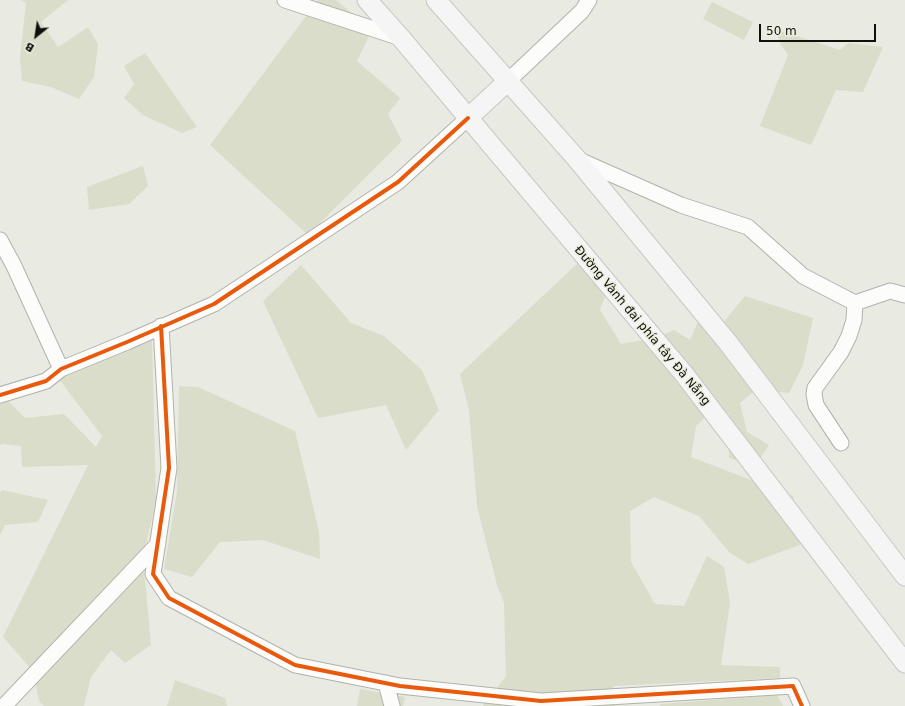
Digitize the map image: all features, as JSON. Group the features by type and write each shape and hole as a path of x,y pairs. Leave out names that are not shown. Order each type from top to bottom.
{"main road":[{"name":"Đường Vành đai phía tây Đà Nẵng","path":"367,0 402,38 684,374 905,663"},
{"path":"436,0 576,158 729,344 905,576"},
{"path":"468,118 508,81"}],"street":[{"path":"285,0 402,38"},
{"path":"508,81 582,11 589,0"},
{"path":"0,395 46,381 61,370 214,304 398,182 468,118"},
{"path":"576,158 681,205 748,227 803,276 855,303 890,291 905,295"},
{"path":"0,240 14,266 61,370"},
{"path":"841,442 816,405 814,394 815,388 841,352 849,336 854,320 855,303"},
{"path":"161,326 169,468 153,574 169,598 295,665 400,686 541,700 793,686 802,706"},
{"path":"4,706 158,544"},
{"path":"386,683 392,706"}],"green space":[{"path":"20,0 68,0 41,22 58,47 88,27 98,44 94,77 79,99 51,87 22,81 20,57 26,3"},
{"path":"318,0 336,0 372,30 357,61 400,98 388,114 402,141 308,235 210,145"},
{"path":"712,2 753,22 744,40 703,19"},
{"path":"775,29 840,50 848,43 883,47 863,92 836,90 811,145 760,126 788,55 781,45"},
{"path":"145,53 197,127 182,133 143,115 124,98 134,84 124,66"},
{"path":"143,166 148,186 129,204 89,210 87,187"},
{"path":"581,260 609,286 600,310 621,344 657,337 674,330 690,340 704,308 723,323 745,296 813,318 803,365 789,393 756,390 740,403 747,432 769,445 755,466 729,458 729,414 716,407 696,426 691,457 793,496 800,545 748,564 730,553 699,516 654,497 630,511 631,562 655,604 684,606 707,556 724,567 730,603 721,665 780,667 780,678 613,686 615,706 483,706 506,676 504,603 497,585 477,506 469,410 460,374"},
{"path":"301,265 351,323 384,336 422,370 439,410 406,450 386,405 318,418 263,301"},
{"path":"152,340 156,501 142,561 151,645 125,663 111,650 91,677 84,706 44,706 39,701 33,671 3,637 88,465 22,467 21,446 2,444 0,446 0,404 8,401 25,418 64,414 96,447 102,436 59,379"},
{"path":"179,386 198,387 295,431 319,531 320,559 263,540 220,542 192,577 164,569 177,491"},
{"path":"2,490 48,500 38,522 5,525 0,535 0,493"},
{"path":"175,680 225,698 227,706 167,706"},
{"path":"360,689 405,697 403,706 357,706"},
{"path":"777,695 783,706 660,706 661,704"}],"cycle path":[{"path":"0,395 46,381 61,369 214,304 398,182 468,118"},
{"path":"161,326 169,468 153,574 169,598 295,665 400,686 541,701 793,686 802,706"}]}
